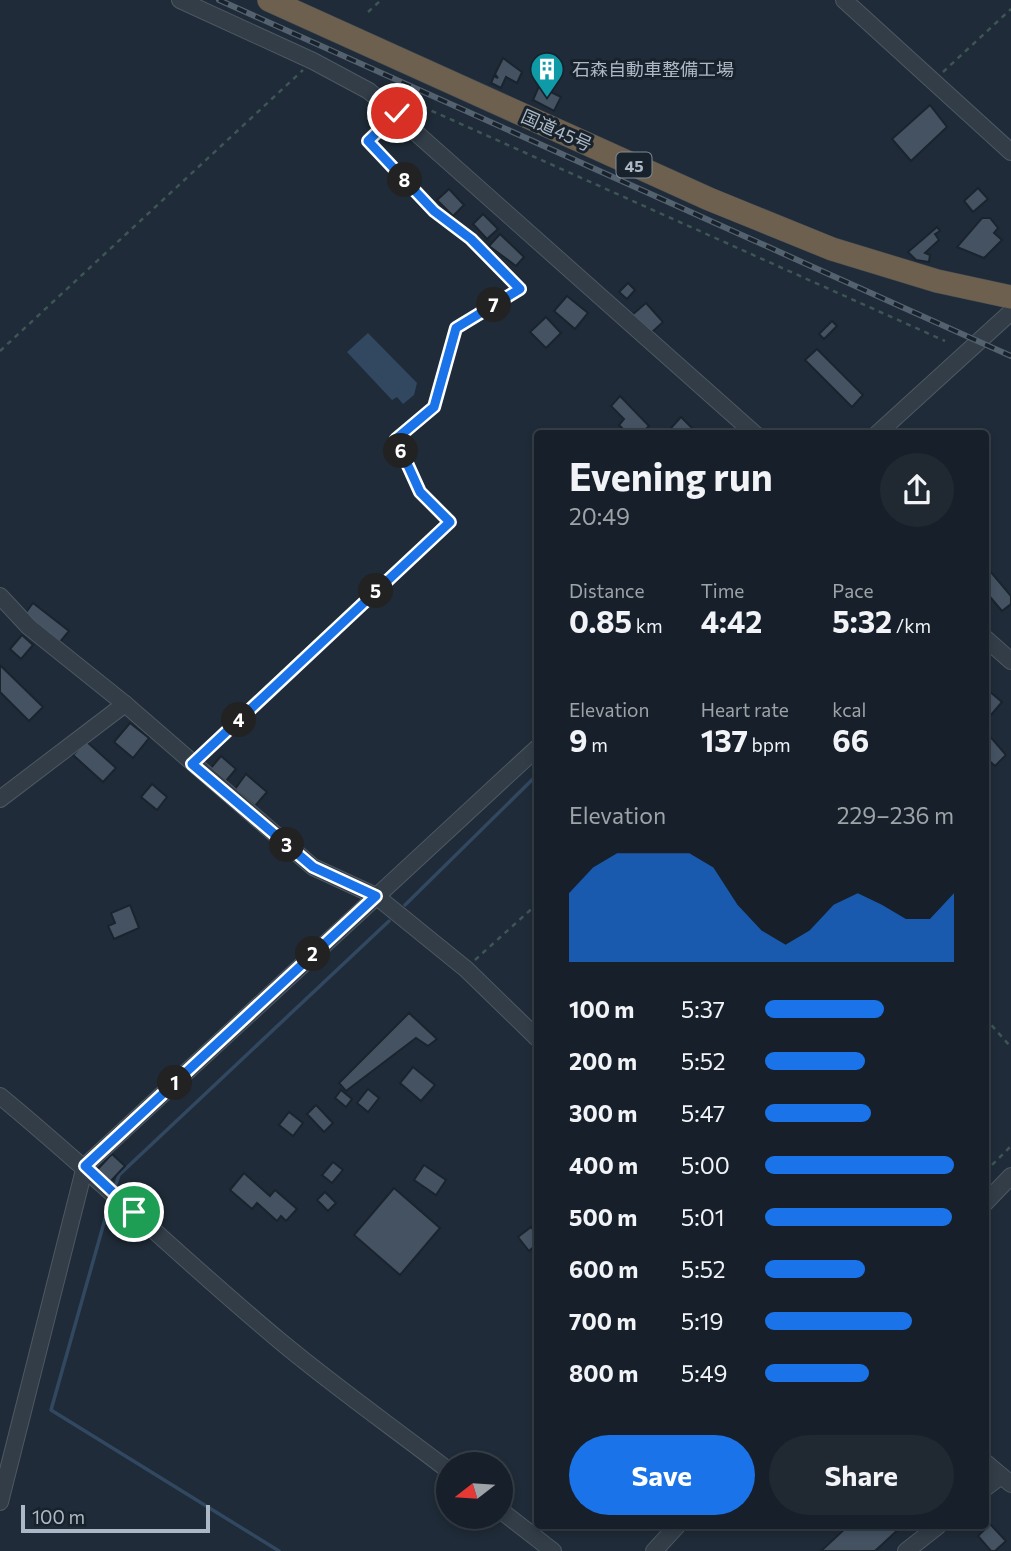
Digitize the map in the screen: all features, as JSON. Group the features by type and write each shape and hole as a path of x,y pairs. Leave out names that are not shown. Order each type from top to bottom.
{"highway":[{"name":"国道45号","path":"268,0 709,199 820,244 926,278 1011,297"}],"street":[{"path":"180,0 313,61 369,90 751,430"},
{"path":"844,0 1011,152"},
{"path":"881,430 1011,312"},
{"path":"0,596 29,627 125,704 313,867 376,896 466,969 534,1035"},
{"path":"989,642 1011,661"},
{"path":"0,799 125,704"},
{"path":"0,1502 85,1166 534,751"},
{"path":"0,1096 85,1166 182,1258 282,1343 436,1461"},
{"path":"989,1199 1011,1177"},
{"path":"989,1465 1006,1480 989,1487"},
{"path":"513,1520 553,1551"},
{"path":"654,1551 674,1529"},
{"path":"906,1551 933,1529"}],"path":[{"path":"368,12 381,0"},
{"path":"933,81 1011,9"},
{"path":"0,351 313,61"},
{"path":"192,764 450,522 420,492 396,439 434,407 456,328 520,289 471,239 434,211 368,141 412,102 945,341"},
{"path":"466,969 534,907"},
{"path":"989,1022 1011,1046"},
{"path":"989,1168 1011,1146"}],"water":[{"path":"368,333 417,383 414,395 403,404 397,397 392,400 347,352"}],"building":[{"path":"503,58 522,72 517,83 506,77 501,88 491,83 494,76 498,78 495,74"},
{"name":"石森自動車整備工場","path":"539,86 561,97 554,111 533,100"},
{"path":"930,105 947,127 911,161 892,139"},
{"path":"978,188 988,199 973,212 964,201"},
{"path":"449,189 464,205 453,216 437,200"},
{"path":"483,214 498,229 487,239 473,224"},
{"path":"982,218 990,218 998,228 994,233 1002,240 984,258 957,247"},
{"path":"937,227 940,231 935,234 939,240 925,253 930,255 929,262 916,260 908,252"},
{"path":"500,234 524,257 516,266 489,246"},
{"path":"628,283 635,290 627,299 619,292"},
{"path":"567,296 588,313 575,329 554,311"},
{"path":"646,303 663,322 650,334 632,315"},
{"path":"546,317 561,333 546,348 530,332"},
{"path":"832,321 837,326 824,339 819,334"},
{"path":"817,349 863,395 852,407 805,360"},
{"path":"620,396 649,426 645,430 624,430 619,425 624,419 611,406"},
{"path":"681,417 694,430 673,430 671,428"},
{"path":"989,570 1011,596 1011,604 1002,611 989,596"},
{"path":"33,603 69,631 60,642 24,615"},
{"path":"22,635 33,645 21,659 10,649"},
{"path":"0,665 43,707 29,721 0,692"},
{"path":"989,691 1002,702 989,717"},
{"path":"130,723 149,738 133,758 114,742"},
{"path":"989,735 1006,755 995,766 989,761"},
{"path":"86,741 116,768 103,782 73,755"},
{"path":"221,756 236,769 226,781 210,769"},
{"path":"246,774 267,792 255,806 235,789"},
{"path":"152,784 167,797 157,810 141,797"},
{"path":"130,905 139,928 114,939 108,926 115,923 111,913"},
{"path":"409,1013 437,1039 428,1046 416,1038 346,1091 339,1083"},
{"path":"413,1067 435,1085 421,1101 400,1083"},
{"path":"368,1089 379,1098 368,1112 357,1103"},
{"path":"341,1090 352,1099 346,1107 335,1098"},
{"path":"316,1105 333,1123 324,1132 307,1114"},
{"path":"289,1112 303,1123 293,1136 279,1125"},
{"path":"112,1154 125,1166 109,1183 96,1171"},
{"path":"333,1162 343,1170 332,1183 322,1175"},
{"path":"424,1165 446,1180 436,1195 414,1180"},
{"path":"244,1173 270,1196 275,1190 297,1209 286,1221 281,1216 277,1221 257,1203 252,1209 230,1190"},
{"path":"394,1188 440,1228 400,1275 354,1235"},
{"path":"325,1192 336,1203 328,1211 317,1200"},
{"path":"531,1227 534,1231 534,1247 529,1251 518,1237"},
{"path":"989,1525 1006,1541 995,1551 991,1551 978,1536 985,1529 989,1529"},
{"path":"845,1529 899,1529 875,1551 821,1551"}],"waterway":[{"path":"405,905 534,778"},
{"path":"115,1187 119,1175 389,921"},
{"path":"111,1198 51,1410 279,1551"}],"railway":[{"path":"219,0 1011,356"}],"place":[{"name":"石森自動車整備工場","path":"547,99"}],"route":[{"path":"134,1212 85,1166 376,896 313,867 192,764 450,522 420,492 396,439 434,407 456,328 520,289 471,239 434,211 368,141 397,113"}]}
